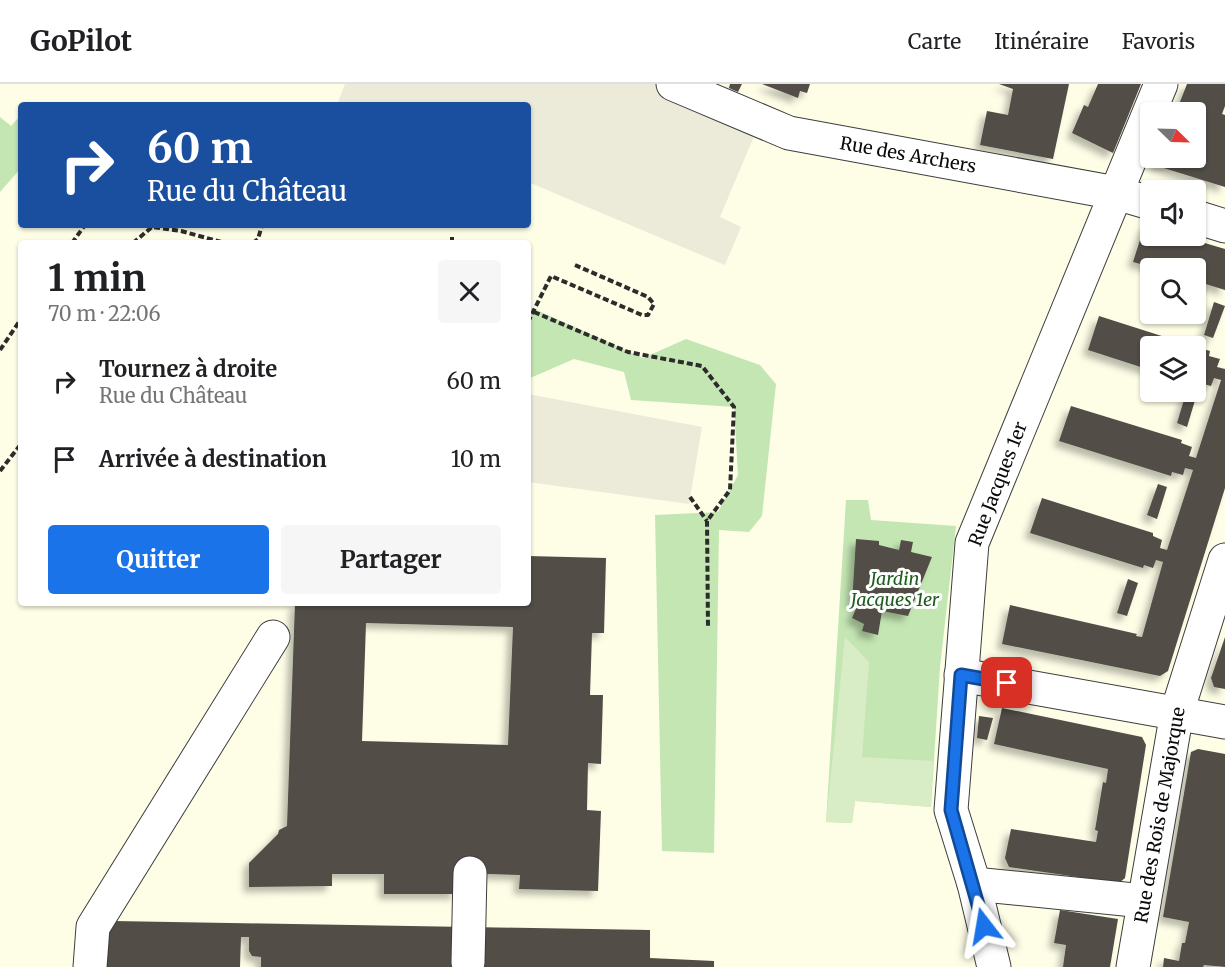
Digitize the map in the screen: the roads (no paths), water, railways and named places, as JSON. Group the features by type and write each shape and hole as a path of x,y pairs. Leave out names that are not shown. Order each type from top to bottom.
{"street":[{"name":"Rue des Archers","path":"673,84 789,133 1116,193 1140,200"},
{"name":"Rue Jacques 1er","path":"994,967 974,884 951,810 972,543 1161,84"},
{"path":"1206,220 1225,226"},
{"name":"Rue des Rois de Majorque","path":"1132,967 1177,712 1225,561"},
{"path":"90,967 93,927 273,637"},
{"path":"961,675 1225,722"},
{"path":"468,962 470,873"},
{"path":"974,884 1144,902"}],"park label":[{"name":"Jardin Jacques 1er","path":"895,589"}]}
